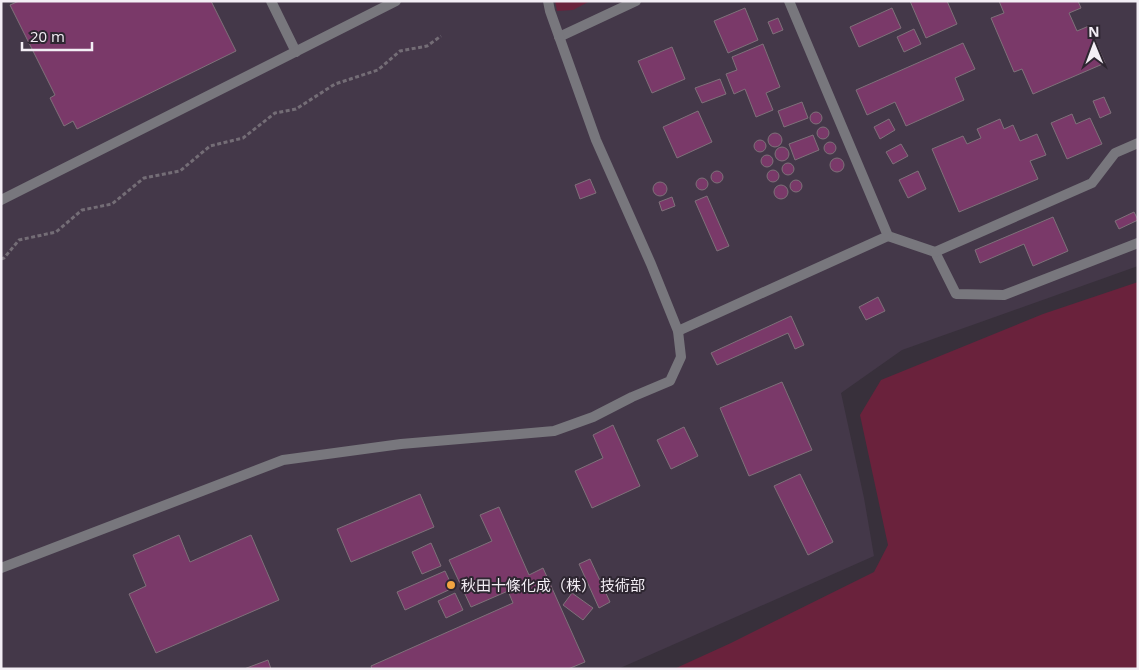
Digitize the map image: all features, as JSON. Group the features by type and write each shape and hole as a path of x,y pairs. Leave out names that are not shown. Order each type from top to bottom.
{"street":[{"path":"271,1 296,52"},
{"path":"1,200 396,1"},
{"path":"1,568 283,460 401,444 554,431 593,417 670,381 681,357 678,330 596,140 548,1"},
{"path":"559,37 636,1"},
{"path":"789,1 888,236"},
{"path":"678,330 888,236 935,252 1092,184 1115,153 1138,143"},
{"path":"935,252 956,294 1004,295 1138,243"}],"path":[{"path":"1,259 19,240 56,232 82,210 112,204 144,178 180,171 210,146 243,138 275,113 296,109 336,84 378,70 400,51 426,46 440,36"}],"shaded area":[{"path":"1,1 1138,1 1138,266 902,350 841,393 864,498 874,556 618,669 1,669"},
{"path":"555,1 590,1 573,10 557,11"},
{"path":"1138,282 1138,669 674,669 874,572 888,545 860,415 881,380 1043,314"}],"building":[{"path":"19,1 211,1 236,51 77,129 73,121 64,126 50,98 55,95 10,5"},
{"path":"910,1 947,1 957,24 926,38"},
{"path":"999,1 1078,1 1081,8 1069,13 1077,31 1089,26 1105,63 1033,94 1022,69 1014,72 991,18 1004,13"},
{"path":"745,8 758,40 728,53 714,21"},
{"path":"892,8 901,28 859,47 850,27"},
{"path":"778,18 783,30 773,34 768,22"},
{"path":"914,29 921,44 904,52 897,37"},
{"path":"963,43 975,69 955,78 964,100 906,126 895,102 867,115 856,90"},
{"path":"763,44 780,87 766,93 773,110 756,117 745,89 734,94 726,74 737,70 732,57"},
{"path":"672,47 685,79 652,93 638,61"},
{"path":"720,79 726,94 702,103 695,88"},
{"path":"1104,97 1111,113 1100,118 1093,101"},
{"path":"802,102 808,118 784,127 778,111"},
{"path":"698,111 712,142 677,158 663,127"},
{"path":"818,112 821,113 821,123 814,124 811,123 810,116 811,113"},
{"path":"1072,114 1076,124 1090,118 1102,144 1067,159 1051,123"},
{"path":"889,119 895,130 880,139 874,127"},
{"path":"1000,119 1004,129 1013,125 1020,141 1037,134 1046,155 1030,161 1038,179 959,212 932,149 963,136 967,144 981,138 977,129"},
{"path":"825,127 828,128 828,138 821,139 818,138 817,131 818,128"},
{"path":"775,133 780,135 782,140 780,145 775,147 770,145 768,140 770,135"},
{"path":"813,135 819,150 795,160 789,144"},
{"path":"762,140 765,141 765,151 758,152 755,151 754,144 755,141"},
{"path":"832,142 835,143 835,153 828,154 825,153 824,146 825,143"},
{"path":"901,144 908,156 893,164 886,152"},
{"path":"782,147 787,149 789,154 787,159 782,161 777,159 775,154 777,149"},
{"path":"769,155 772,156 772,166 765,167 762,166 761,159 762,156"},
{"path":"837,158 842,160 844,165 842,170 837,172 832,170 830,165 832,160"},
{"path":"790,163 793,164 793,174 786,175 783,174 782,167 783,164"},
{"path":"775,170 778,171 778,181 771,182 768,181 767,174 768,171"},
{"path":"719,171 722,172 722,182 715,183 712,182 711,175 712,172"},
{"path":"918,171 926,189 908,198 899,180"},
{"path":"704,178 707,179 707,189 700,190 697,189 696,182 697,179"},
{"path":"590,179 596,193 580,199 575,185"},
{"path":"798,180 801,181 801,191 794,192 791,191 790,184 791,181"},
{"path":"660,182 665,184 667,189 665,194 660,196 655,194 653,189 655,184"},
{"path":"781,185 786,187 788,192 786,197 781,199 776,197 774,192 776,187"},
{"path":"707,196 729,246 717,251 695,201"},
{"path":"672,197 675,206 662,211 659,202"},
{"path":"1134,212 1138,220 1119,229 1115,221"},
{"path":"1053,217 1068,251 1033,266 1024,244 980,263 975,250"},
{"path":"878,297 885,311 866,320 859,307"},
{"path":"791,316 804,345 795,349 788,333 717,365 711,353"},
{"path":"782,382 812,450 749,476 720,408"},
{"path":"613,425 640,486 592,508 575,471 603,458 593,435"},
{"path":"684,427 698,456 671,469 657,440"},
{"path":"800,474 833,542 808,555 774,486"},
{"path":"420,494 434,527 351,562 337,529"},
{"path":"499,507 529,575 543,568 585,662 568,669 372,669 371,666 513,603 508,591 471,607 449,560 492,541 480,515"},
{"path":"179,535 190,562 251,535 279,600 156,653 129,594 146,586 133,555"},
{"path":"431,543 441,566 422,574 412,552"},
{"path":"590,559 610,602 599,608 579,564"},
{"path":"445,571 453,588 405,610 397,592"},
{"path":"455,593 463,610 446,618 438,601"},
{"path":"572,593 593,608 583,620 563,605"},
{"path":"268,660 271,669 244,669"}],"place":[{"name":"秋田十條化成（株） 技術部","path":"451,585"}]}
